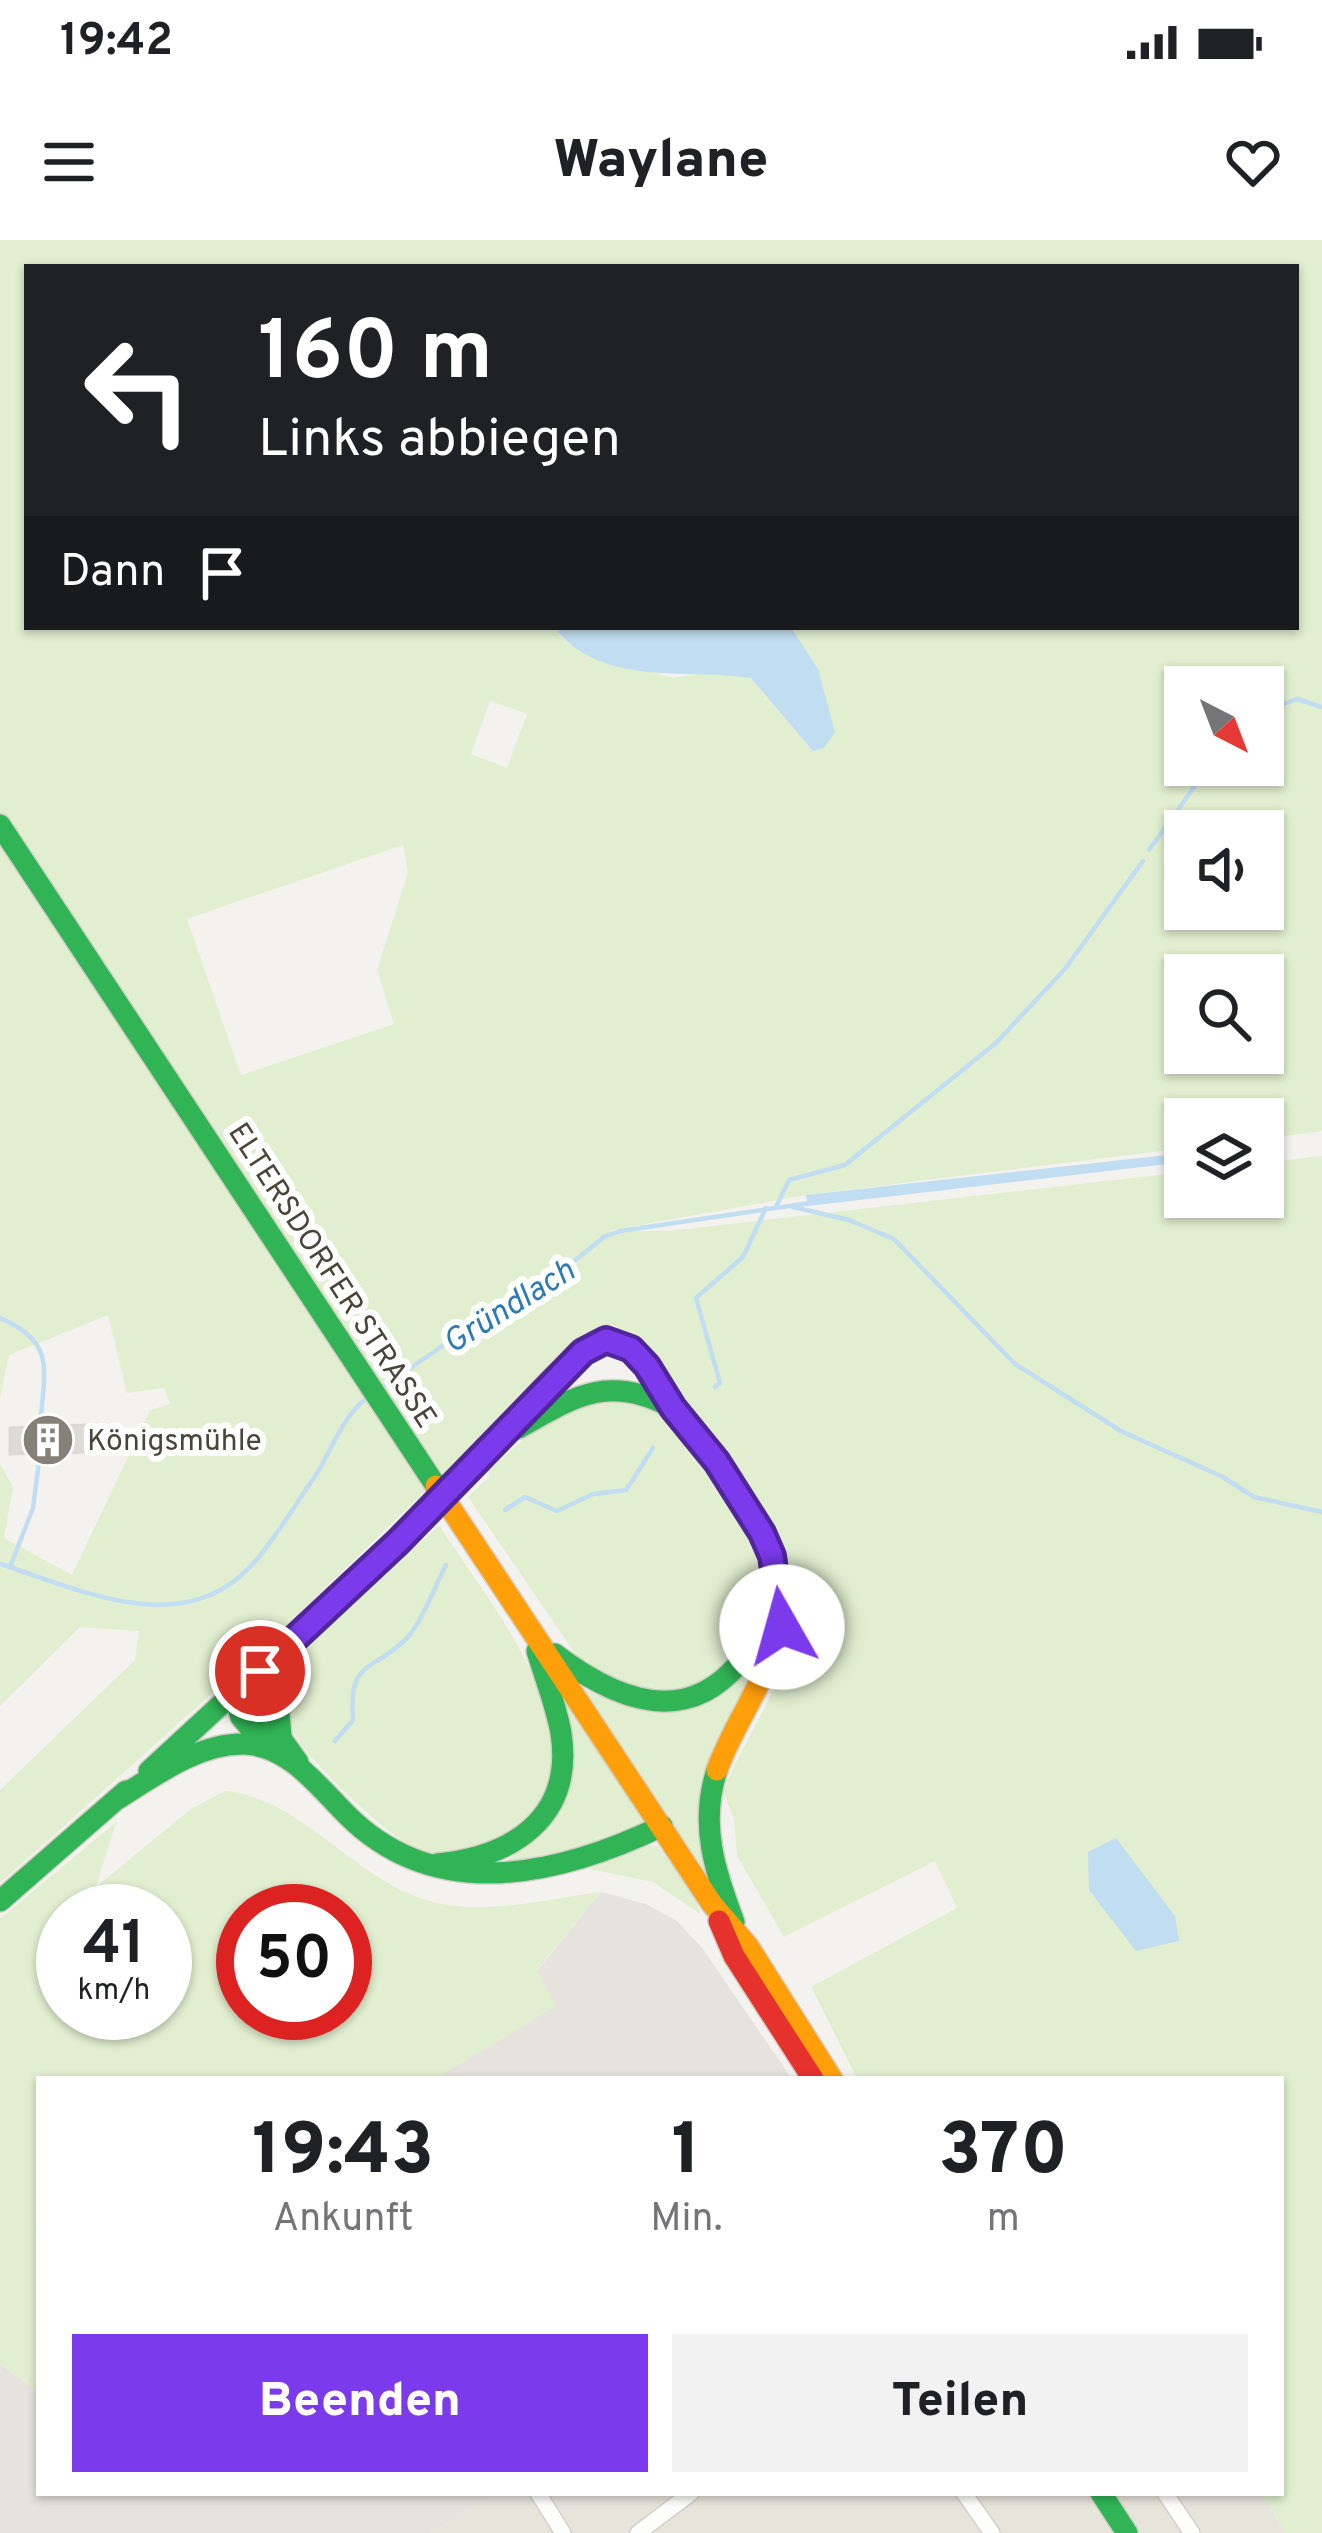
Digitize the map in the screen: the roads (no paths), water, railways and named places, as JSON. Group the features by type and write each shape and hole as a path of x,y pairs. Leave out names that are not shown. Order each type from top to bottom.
{"main road":[{"name":"ELTERSDORFER STRASSE","path":"0,825 830,2076"},
{"path":"0,1901 286,1648 406,1534 583,1352 606,1340 631,1349 662,1386 673,1408 717,1462 772,1556 782,1627 775,1659 720,1766 709,1802 707,1830 738,1934"},
{"path":"502,1438 556,1406 611,1387 634,1388 673,1408"},
{"path":"532,1633 594,1685 626,1697 672,1701 699,1696 743,1664 778,1598"},
{"path":"425,1865 489,1858 520,1839 541,1817 556,1790 562,1760 556,1717 532,1633"},
{"path":"274,1742 286,1648"},
{"path":"234,1695 252,1702 274,1742 368,1834 394,1853 425,1865 493,1877 547,1871 600,1857 662,1826"},
{"path":"119,1798 207,1752 274,1742"},
{"name":"ELTERSDORFER STRASSE","path":"712,1904 734,1955 811,2076"},
{"path":"1103,2496 1127,2533"}],"street":[{"path":"540,2496 563,2533"},
{"path":"638,2533 688,2496"},
{"path":"966,2496 992,2533"},
{"path":"1167,2496 1192,2533"}],"water":[{"path":"557,630 793,630 818,669 835,732 824,748 813,751 751,678 646,672 595,659"},
{"path":"1164,1155 1164,1164 808,1206 806,1195"},
{"path":"1116,1838 1175,1916 1179,1941 1136,1951 1089,1890 1088,1852"}],"waterway":[{"path":"1284,704 1297,699 1322,707"},
{"path":"1149,850 1195,786"},
{"path":"777,1205 789,1180 845,1165 996,1043 1065,969 1143,861"},
{"name":"Gründlach","path":"381,1388 491,1313 526,1300 604,1237 810,1203"},
{"path":"793,1207 849,1220 894,1239 1015,1364 1121,1431 1223,1477 1254,1497 1322,1512"},
{"path":"715,1387 720,1383 696,1298 743,1257 766,1208"},
{"name":"Gründlach","path":"0,1318 29,1335 42,1356 41,1415"},
{"name":"Gründlach","path":"0,1564 130,1602 194,1601 224,1588 269,1544 345,1423 367,1398"},
{"path":"505,1510 525,1497 557,1511 593,1494 626,1490 653,1448"},
{"name":"Gründlach","path":"10,1567 33,1508 40,1454"},
{"path":"335,1741 353,1720 358,1677 410,1634 446,1565"}],"place":[{"name":"Königsmühle","path":"48,1440"}]}
